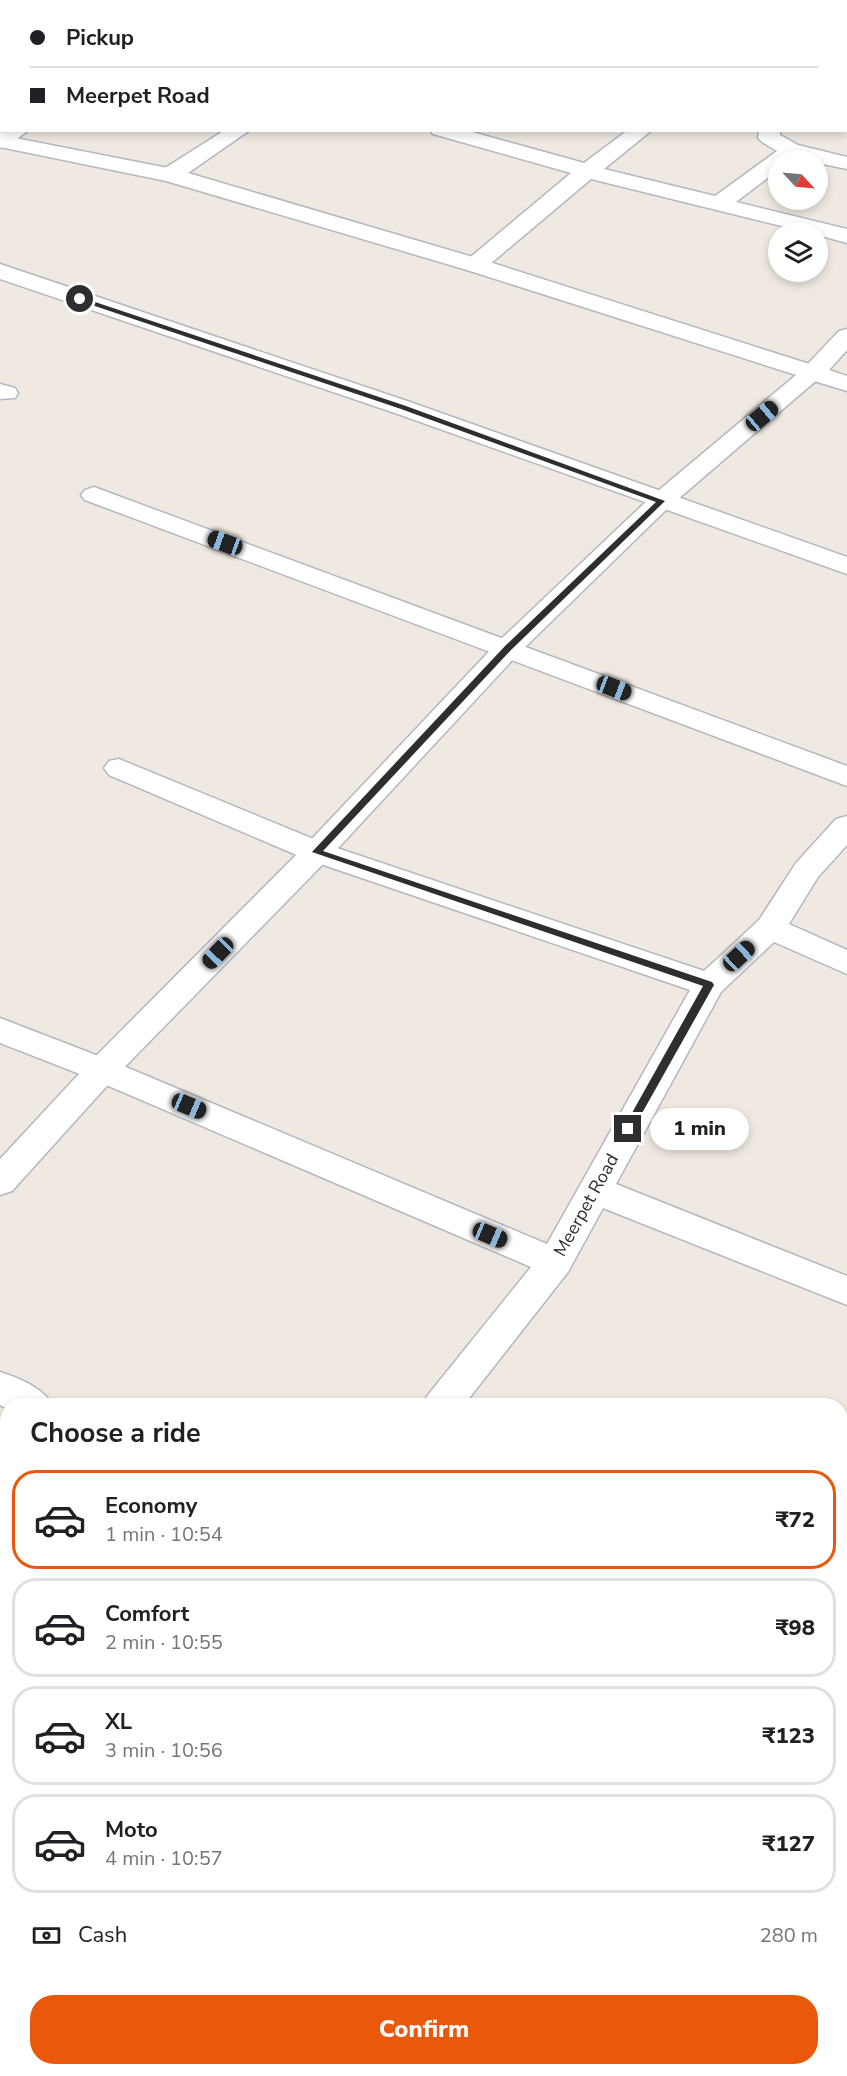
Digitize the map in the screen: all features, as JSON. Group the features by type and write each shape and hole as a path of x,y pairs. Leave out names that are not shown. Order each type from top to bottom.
{"street":[{"path":"170,175 237,132"},
{"path":"447,132 587,171 836,234 847,212"},
{"path":"475,265 587,171 639,132"},
{"path":"770,132 769,138 791,150"},
{"path":"5,139 170,175 475,265 847,384"},
{"path":"828,159 847,163"},
{"path":"719,204 768,167"},
{"path":"0,271 404,408 847,566"},
{"path":"0,1182 102,1070 317,852 508,648 661,501 813,373 847,336"},
{"path":"94,495 508,648 847,777"},
{"path":"119,768 317,852 709,985"},
{"name":"Meerpet Road","path":"447,1398 555,1262 709,985 770,928 807,870 847,826"},
{"path":"770,928 847,963"},
{"path":"0,1030 102,1070 555,1262"},
{"path":"594,1190 847,1291"},
{"path":"0,1387 20,1398"}],"route":[{"path":"80,299 404,408 661,501 508,648 317,852 709,985 628,1129"}]}
